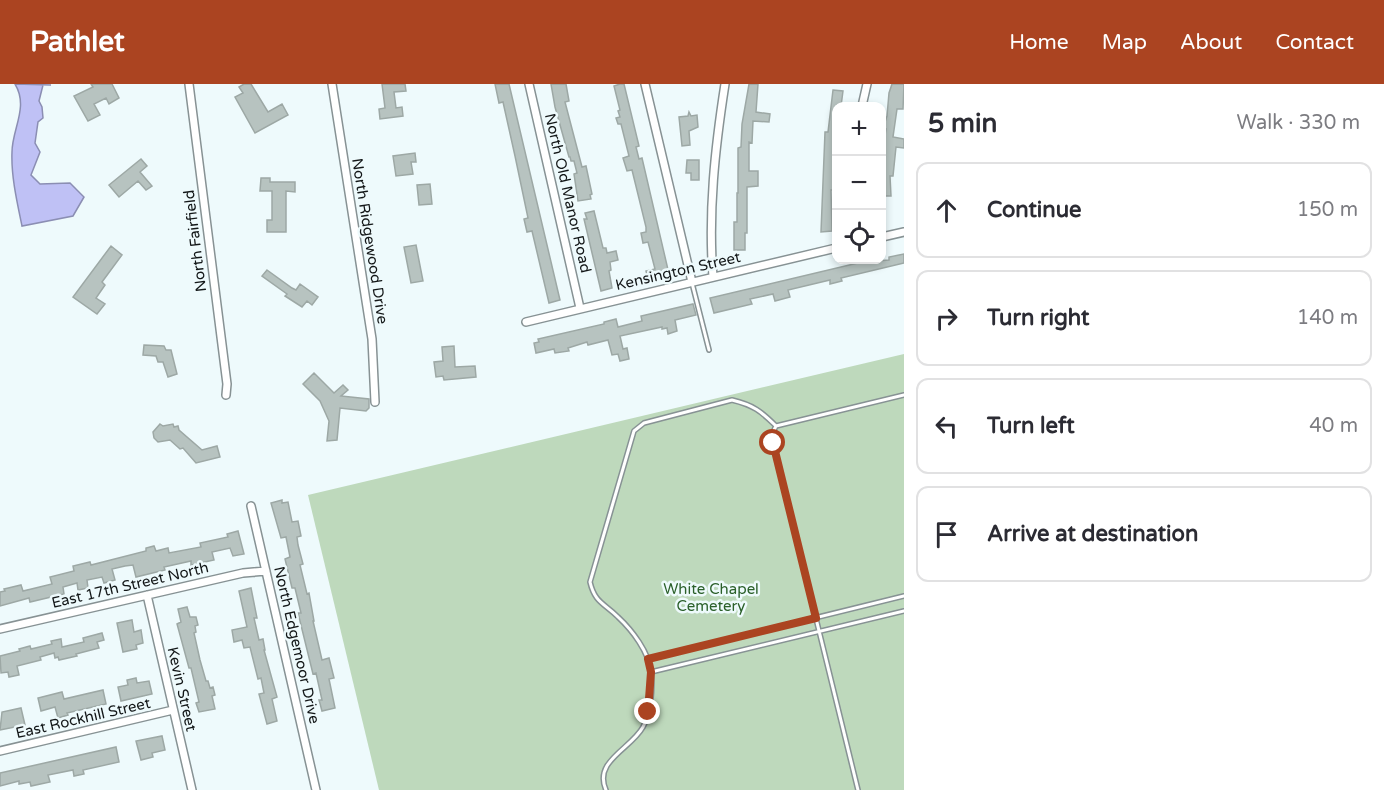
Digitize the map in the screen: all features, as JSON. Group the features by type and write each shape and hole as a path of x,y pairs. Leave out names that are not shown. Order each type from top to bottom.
{"street":[{"name":"North Fairfield","path":"189,84 227,384 226,395"},
{"name":"North Ridgewood Drive","path":"332,84 372,339 375,402"},
{"name":"North Old Manor Road","path":"529,84 580,308"},
{"path":"645,84 692,282"},
{"path":"713,277 711,214 715,146 725,84"},
{"path":"863,102 867,84"},
{"path":"886,236 904,232"},
{"name":"Kensington Street","path":"526,322 832,249"},
{"name":"North Edgemoor Drive","path":"251,506 316,790"},
{"name":"East 17th Street North","path":"0,629 243,573 266,571"},
{"name":"Kevin Street","path":"147,595 192,790"},
{"name":"East Rockhill Street","path":"0,751 173,710"}],"lane":[{"path":"692,282 709,350"},
{"path":"858,790 773,443 773,432 776,426 904,395"},
{"path":"606,790 602,782 607,764 642,728 648,712 651,672 648,659 636,637 618,616 595,599 590,582 634,431 645,423 732,400 758,409 776,426"},
{"path":"648,659 904,596"},
{"path":"651,672 904,611"}],"green space":[{"name":"White Chapel Cemetery","path":"904,354 904,790 379,790 308,495"}],"water":[{"path":"15,84 51,85 43,85 39,101 43,118 38,122 35,143 40,152 31,175 40,184 70,183 84,197 73,216 22,226 12,161 13,143 20,110 19,93"}],"building":[{"path":"91,84 112,84 119,98 109,104 106,98 94,104 100,115 88,121 74,96 93,87"},
{"path":"251,84 268,112 282,104 288,115 255,133 235,97 243,93 239,87"},
{"path":"382,84 405,84 406,91 394,92 396,108 402,107 403,116 380,119 379,109 385,108"},
{"path":"495,84 509,84 560,300 549,303 532,231 527,232 524,219 528,218 515,156 503,102 499,103"},
{"path":"551,84 566,84 569,101 565,102 582,167 586,166 591,199 578,201 574,174 577,173 574,161 571,161 569,157"},
{"path":"624,84 639,146 636,147 639,159 642,158 669,274 648,279 646,271 655,269 648,242 643,243 641,233 646,232 646,227 632,170 627,171 623,158 629,156 621,124 618,124 616,118 620,117 618,111 620,110 614,86"},
{"path":"749,84 758,84 756,112 770,114 769,122 753,121 752,143 749,142 749,171 758,171 758,186 747,187 745,250 734,250 734,222 737,222 738,148 741,147 742,124"},
{"path":"892,84 904,84 903,109 897,109 893,137 904,139 904,148 896,147 893,176 890,176 891,196 886,196 886,119"},
{"path":"833,90 843,91 842,102 832,102 832,231 821,232 825,132 828,132"},
{"path":"689,112 691,116 697,115 698,127 689,131 690,145 682,146 679,117 688,116"},
{"path":"415,153 416,162 411,162 413,174 396,176 393,156"},
{"path":"141,159 147,166 140,172 152,186 146,190 138,181 119,197 109,185"},
{"path":"687,160 699,160 699,180 691,180 691,173 686,173"},
{"path":"261,178 270,178 270,182 295,182 295,192 286,191 286,232 267,232 267,220 272,220 272,191 260,191"},
{"path":"430,184 432,204 419,205 417,185"},
{"path":"594,211 603,248 606,248 607,253 616,251 618,260 610,262 612,288 601,291 584,219 587,219 585,213"},
{"path":"416,245 423,281 411,283 404,247"},
{"path":"111,246 122,255 102,282 105,285 96,298 105,304 97,314 73,297"},
{"path":"904,254 904,263 841,278 842,281 830,284 830,280 788,290 790,297 775,301 773,294 750,299 752,304 714,313 710,298 854,264 886,264 889,257"},
{"path":"267,270 292,288 296,290 300,284 318,297 312,305 307,301 302,307 262,276"},
{"path":"693,304 696,315 675,320 677,331 668,334 667,328 662,329 662,327 620,336 623,349 627,348 629,359 620,361 618,354 612,355 608,340 588,345 587,342 568,348 569,351 555,353 554,349 536,353 534,343 539,342 538,339 604,324 604,322 616,319 618,327 642,321 641,316"},
{"path":"144,345 164,346 166,350 171,350 177,374 168,377 163,362 158,362 156,356 143,355"},
{"path":"454,346 455,367 475,366 476,377 444,380 443,376 436,377 434,362 443,361 442,347"},
{"path":"314,373 334,393 343,385 348,390 341,396 369,399 369,408 366,411 340,408 337,440 327,441 329,421 320,401 303,384"},
{"path":"160,424 178,426 179,430 202,450 217,446 220,457 196,463 183,448 180,449 170,440 158,442 154,438 153,432"},
{"path":"282,500 282,503 288,502 292,522 298,521 301,536 297,537 303,564 300,565 307,594 309,593 322,660 329,658 334,678 329,679 335,708 322,711 316,673 313,674 298,613 301,613 295,588 292,588 285,559 290,557 286,537 281,538 271,503"},
{"path":"238,531 244,554 233,556 230,548 212,552 214,560 191,565 191,561 136,577 133,565 125,566 112,569 115,580 104,583 102,577 87,580 88,588 78,590 77,583 63,587 64,594 30,602 29,598 0,606 0,592 5,591 4,589 21,585 23,591 52,584 50,577 74,571 73,566 90,562 91,565 146,551 146,548 154,546 156,551 168,548 169,553 201,547 200,543 228,537 227,534"},
{"path":"251,588 259,640 263,639 277,697 272,699 277,721 267,724 259,694 264,693 261,678 258,679 250,647 244,648 242,640 234,642 232,630 247,627 239,591"},
{"path":"187,607 190,617 196,617 198,625 195,626 196,632 194,633 206,681 210,688 213,687 215,695 212,696 215,709 199,712 196,703 199,702 191,668 189,668 177,624 181,622 178,609"},
{"path":"132,620 134,632 141,630 143,643 136,645 137,649 123,652 117,623"},
{"path":"102,633 104,640 97,642 99,648 59,660 58,657 55,658 54,653 40,657 41,660 17,666 19,675 9,677 8,672 1,673 0,656 30,646 31,649 52,644 51,641 61,639 62,647 84,642 83,638"},
{"path":"136,678 137,683 149,681 152,694 121,701 118,687 128,685 127,680"},
{"path":"103,690 106,704 67,713 68,715 58,718 55,707 41,711 38,698 62,692 64,699"},
{"path":"21,708 25,725 0,730 2,712"},
{"path":"162,736 165,750 152,753 153,757 141,760 136,741"},
{"path":"116,747 119,762 83,770 84,774 74,776 73,770 48,775 50,782 31,786 30,782 19,784 19,781 0,786 0,773"}],"route":[{"path":"648,712 651,672 648,659 816,618 773,443"}]}
